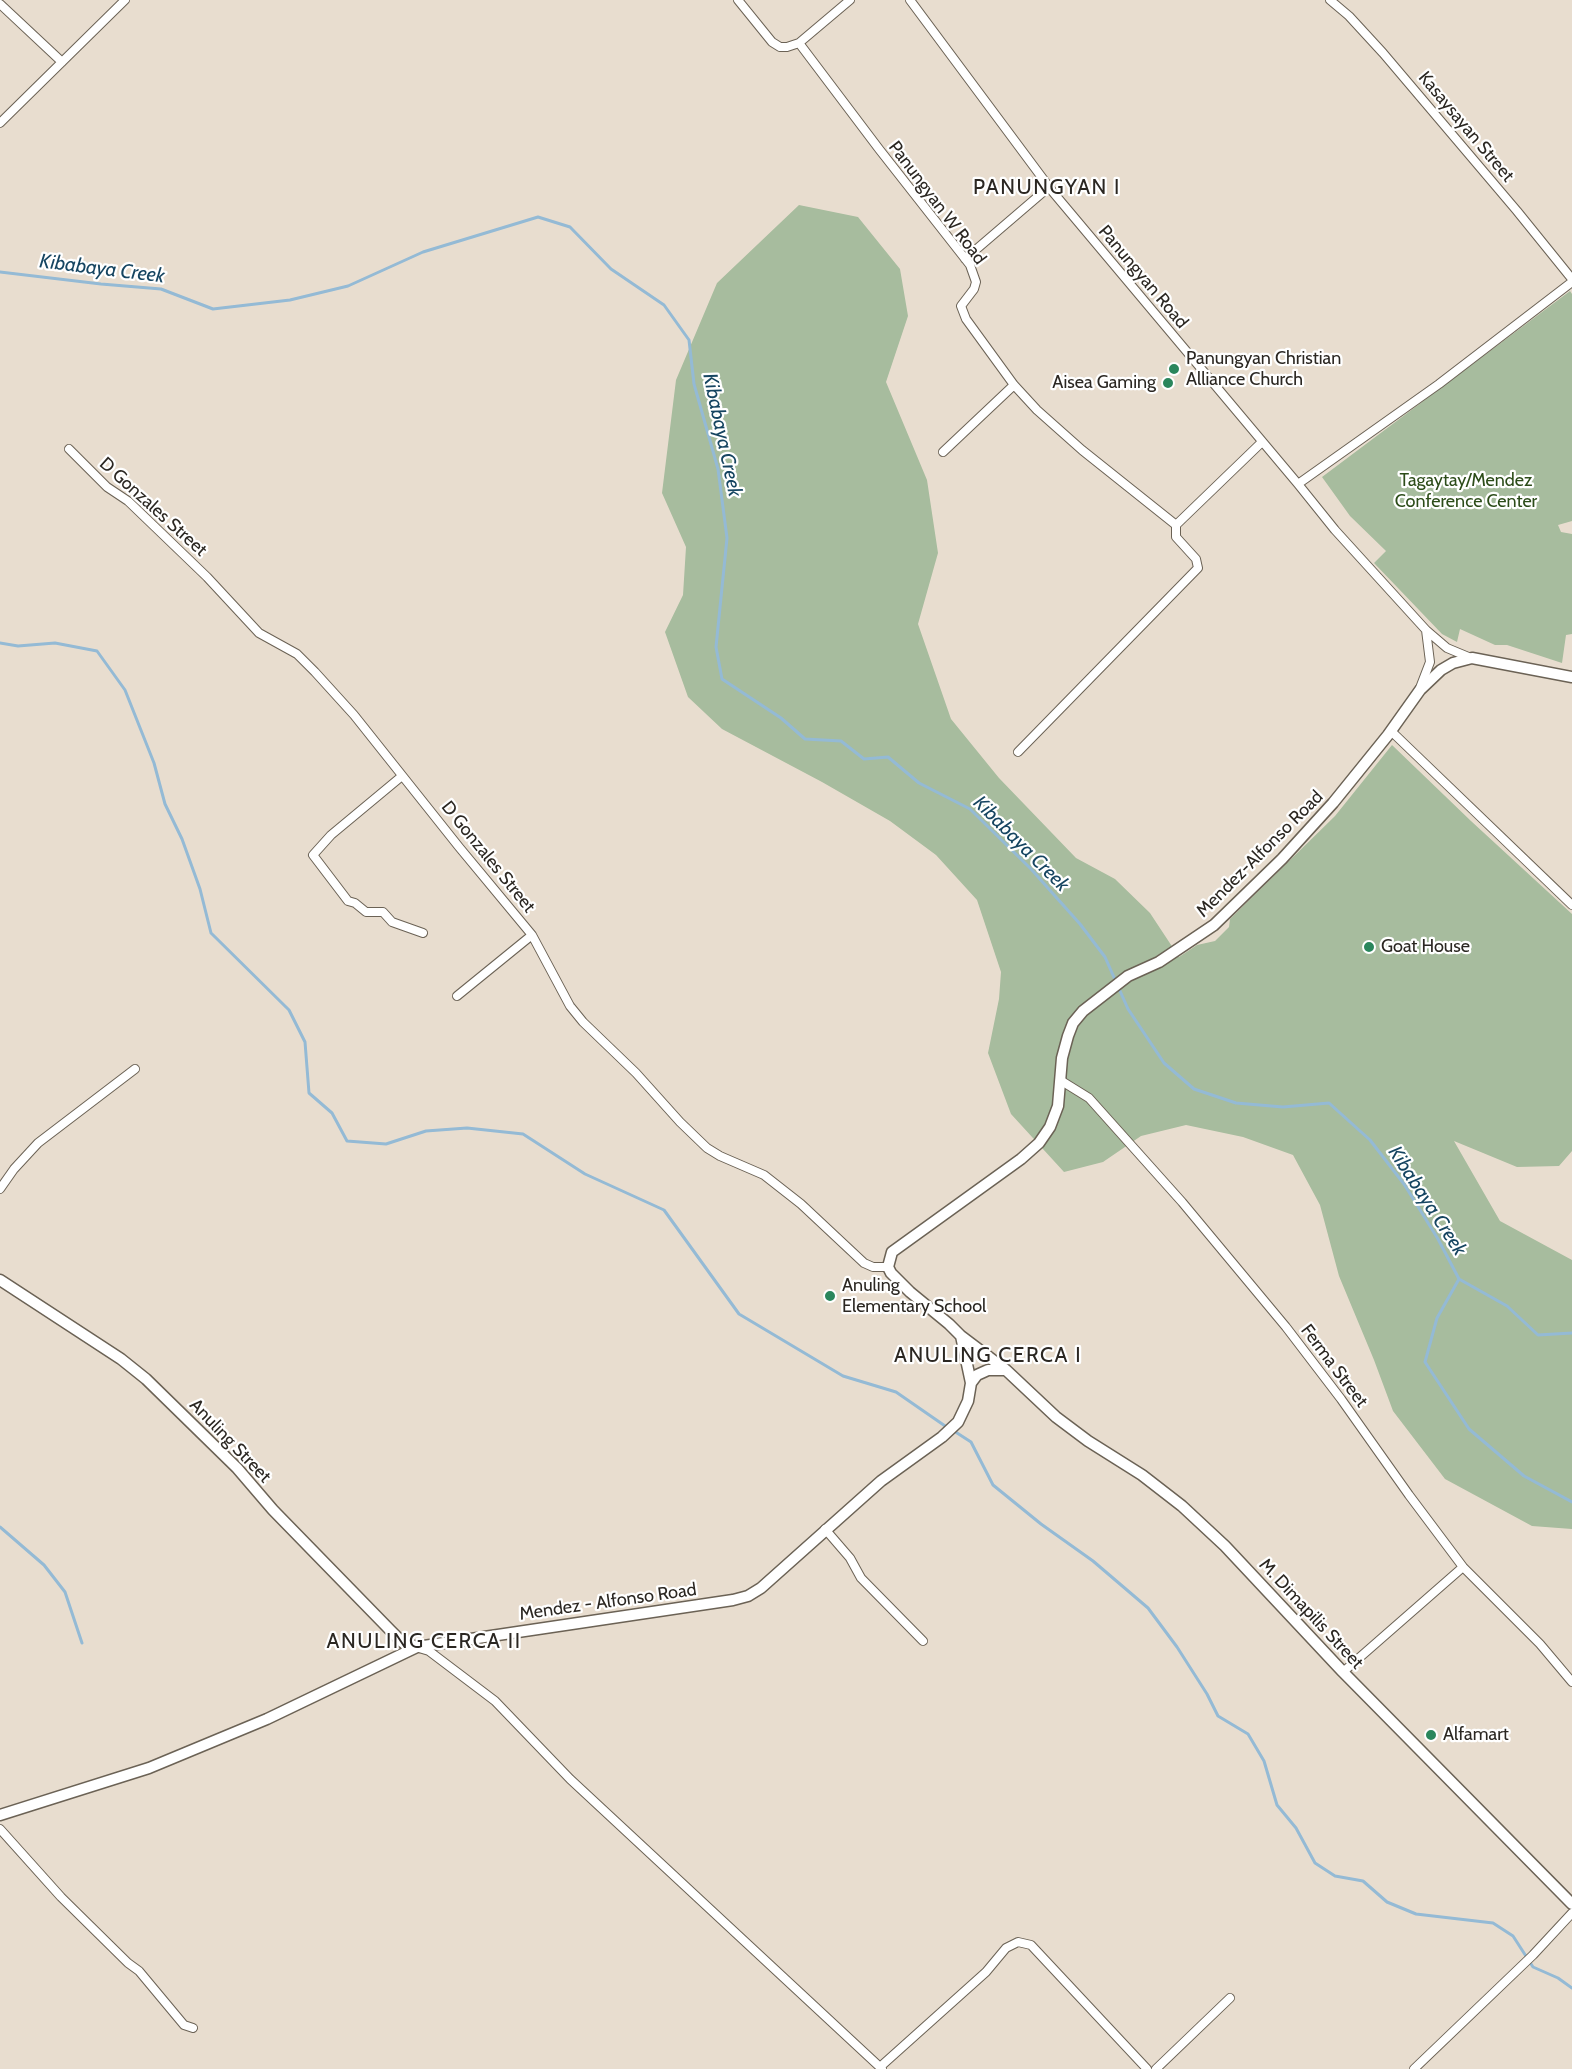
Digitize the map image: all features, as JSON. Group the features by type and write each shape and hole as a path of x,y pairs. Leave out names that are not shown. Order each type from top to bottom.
{"main road":[{"path":"1472,658 1572,677"},
{"name":"Mendez-Alfonso Road","path":"888,1267 892,1252 1021,1159 1039,1143 1050,1127 1058,1106 1062,1058 1073,1023 1083,1011 1128,976 1159,962 1214,925 1282,859 1334,804 1420,690 1441,670 1453,663 1472,658"},
{"path":"888,1267 899,1282 950,1324 961,1336"},
{"name":"Anuling Street","path":"0,1280 121,1359 146,1379 237,1468 273,1510 402,1642 417,1647"},
{"name":"M. Dimapilis Street","path":"961,1336 1006,1370 1056,1417 1088,1441 1142,1475 1225,1546 1343,1672 1572,1905"},
{"name":"Mendez - Alfonso Road","path":"0,1815 149,1768 267,1719 417,1647 748,1596 761,1588 881,1481 942,1437 958,1422 968,1401 971,1383 961,1336"},
{"path":"971,1383 977,1376 988,1370 1006,1370"}],"street":[{"path":"0,123 125,0"},
{"path":"738,0 772,42 780,47 800,43 850,0"},
{"name":"Panungyan Road","path":"910,0 1049,187 1340,536 1426,630 1447,648 1472,658"},
{"name":"Kasaysayan Street","path":"1330,0 1349,16 1383,53 1517,211 1572,280"},
{"path":"0,4 62,62"},
{"name":"Panungyan W Road","path":"800,43 965,259 976,282 974,289 961,306 962,312 1014,385 1037,410 1082,450 1176,525"},
{"path":"965,259 1049,187"},
{"path":"1298,484 1439,384 1572,280"},
{"path":"943,453 1014,385"},
{"path":"1018,752 1198,568 1196,559 1176,537 1176,525 1262,442"},
{"name":"D Gonzales Street","path":"69,449 107,487 128,501 207,577 259,633 297,654 315,672 354,715 532,935 570,1006 583,1022 636,1073 688,1130 720,1156 764,1175 801,1204 864,1263 873,1267 888,1267"},
{"path":"1420,690 1430,662 1426,630"},
{"path":"1391,731 1572,904"},
{"path":"402,776 331,835 313,855 348,901 355,903 366,912 383,912 392,922 423,933"},
{"path":"457,996 532,935"},
{"path":"0,1189 38,1143 135,1069"},
{"name":"Ferma Street","path":"1060,1080 1089,1098 1122,1133 1286,1327 1463,1567 1540,1644 1572,1682"},
{"path":"825,1529 850,1558 861,1578 923,1641"},
{"path":"1343,1672 1463,1567"},
{"path":"417,1647 429,1651 495,1701 570,1779 881,2068 986,1972 1006,1948 1018,1942 1031,1945 1147,2069"},
{"path":"0,1829 61,1897 139,1971 184,2025 193,2028"},
{"path":"1414,2069 1533,1955 1572,1905"},
{"path":"1156,2069 1230,1998"}],"green space":[{"path":"799,205 858,217 900,269 908,316 886,382 927,480 938,553 918,624 951,719 999,778 1076,858 1115,879 1150,913 1179,957 1197,945 1215,941 1229,927 1230,919 1335,816 1392,745 1572,914 1572,1151 1559,1166 1517,1167 1454,1141 1500,1221 1572,1260 1572,1529 1532,1526 1445,1479 1393,1411 1339,1276 1320,1205 1293,1155 1243,1137 1186,1125 1141,1136 1103,1162 1064,1172 1011,1114 988,1053 999,999 1001,972 977,900 936,855 890,821 722,729 688,697 665,632 683,595 686,547 662,493 676,380 717,283"},
{"name":"Tagaytay/Mendez Conference Center","path":"1570,291 1572,294 1572,521 1558,525 1561,532 1572,534 1572,634 1566,635 1562,663 1507,645 1495,645 1460,629 1457,642 1442,634 1374,563 1386,551 1350,516 1322,477"}],"waterway":[{"name":"Kibabaya Creek","path":"0,272 161,289 213,309 290,300 348,286 423,252 538,217 570,227 611,269 664,305 689,340 694,384 718,469 727,538 716,647 722,679 781,718 805,739 841,741 864,759 888,757 919,783 970,809 1031,869 1080,924 1105,957 1128,1009 1164,1063 1194,1089 1236,1103 1283,1107 1329,1103 1370,1140 1404,1184 1438,1239 1459,1279 1507,1306 1538,1335 1572,1333"},
{"path":"0,643 18,646 55,643 97,651 125,690 154,763 165,804 182,839 200,889 211,933 289,1010 305,1042 309,1093 332,1113 347,1141 386,1144 426,1131 467,1128 523,1134 585,1174 664,1210 739,1314 843,1376 896,1392 948,1428"},
{"name":"Kibabaya Creek","path":"1459,1279 1437,1318 1425,1362 1469,1429 1524,1476 1572,1502"},
{"path":"954,1431 971,1442 993,1485 1041,1524 1093,1561 1148,1608 1177,1647 1218,1716 1248,1734 1264,1761 1277,1805 1296,1828 1315,1863 1335,1876 1363,1881 1387,1902 1416,1914 1493,1923 1513,1936 1533,1967 1558,1978 1572,1988"},
{"path":"0,1527 44,1565 65,1592 82,1643"}],"place":[{"name":"Panungyan Christian Alliance Church","path":"1174,369"},
{"name":"Aisea Gaming","path":"1168,383"},
{"name":"Goat House","path":"1369,947"},
{"name":"Anuling Elementary School","path":"830,1296"},
{"name":"Alfamart","path":"1431,1735"}],"district":[{"name":"PANUNGYAN I","path":"1047,188"},
{"name":"ANULING CERCA I","path":"988,1356"},
{"name":"ANULING CERCA II","path":"424,1642"}]}
